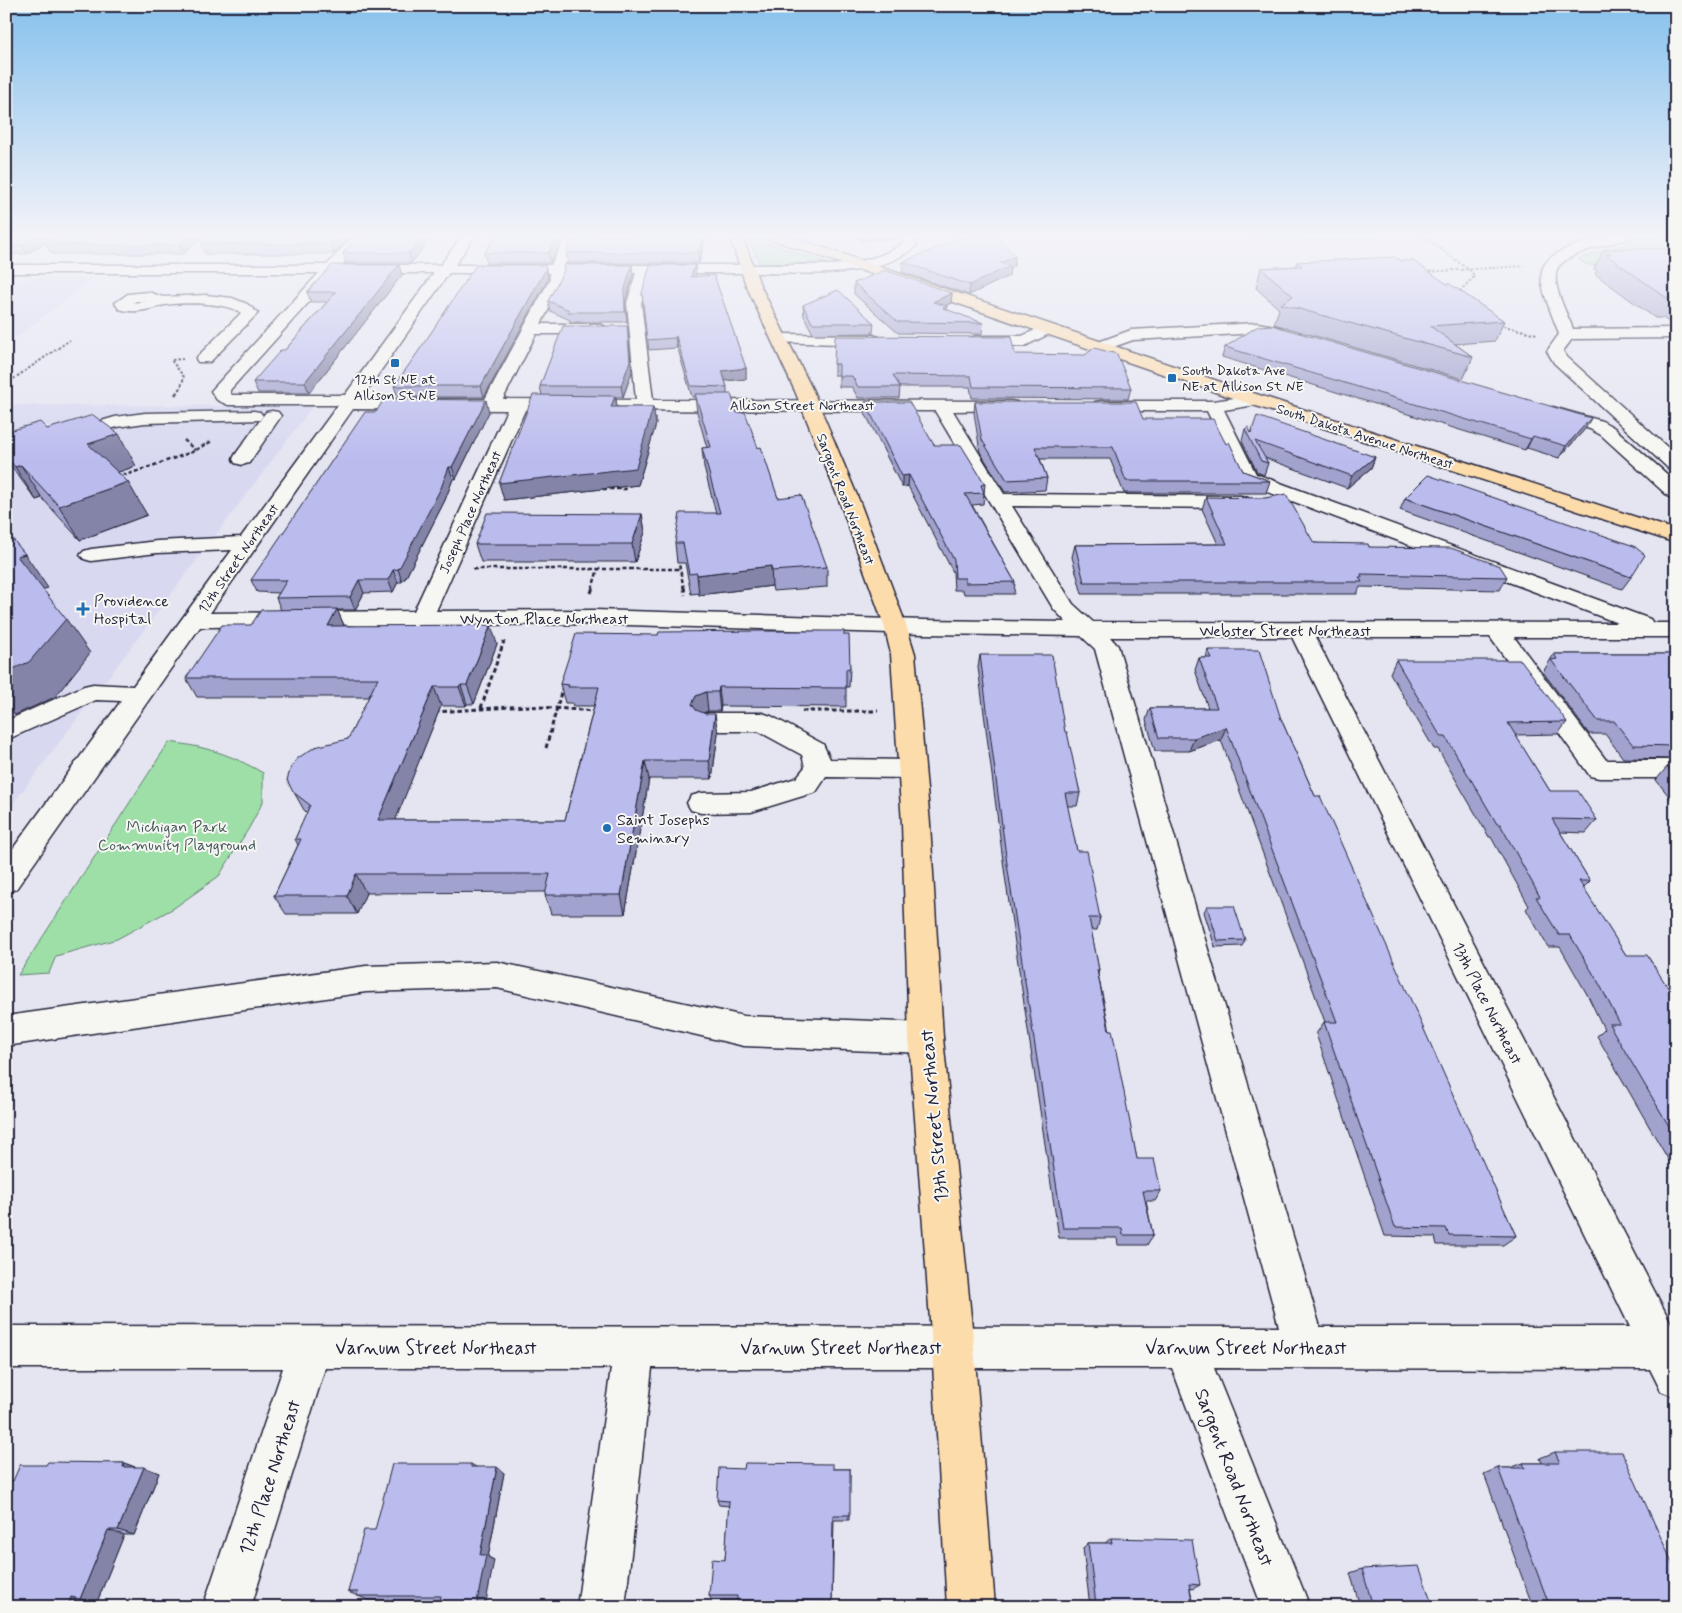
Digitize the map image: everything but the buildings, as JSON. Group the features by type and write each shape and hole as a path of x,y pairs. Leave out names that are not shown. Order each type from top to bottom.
{"main road":[{"name":"Sargent Road Northeast","path":"766,310 809,405 849,500 895,626"},
{"name":"South Dakota Avenue Northeast","path":"993,310 1256,400 1676,537"},
{"name":"13th Street Northeast","path":"895,626 903,654 912,769 926,1038 953,1347 971,1607"}],"street":[{"path":"204,359 250,313 247,310"},
{"path":"293,310 220,392 228,400 346,406"},
{"name":"12th Street Northeast","path":"6,881 414,310"},
{"path":"491,405 541,310"},
{"path":"635,310 646,405"},
{"path":"1559,310 1566,337"},
{"path":"1099,347 1131,335 1257,328 1270,329 1303,338"},
{"path":"531,329 637,329"},
{"path":"959,341 1024,342 1048,329"},
{"path":"1077,339 1095,330"},
{"path":"1566,337 1676,333"},
{"path":"780,339 883,334"},
{"path":"1628,334 1668,348"},
{"path":"1566,337 1555,352 1560,360 1676,465"},
{"path":"1087,406 1213,406 1256,400"},
{"name":"Joseph Place Northeast","path":"422,618 518,405"},
{"path":"6,455 115,422 145,418 272,416 346,406"},
{"name":"Allison Street Northeast","path":"346,406 1028,406"},
{"path":"941,406 1064,608 1106,646 1305,1347"},
{"path":"1213,406 1248,478 1669,633"},
{"path":"1539,408 1596,425 1607,431 1676,493"},
{"path":"242,459 272,416"},
{"path":"998,500 1261,502 1296,497"},
{"path":"90,555 174,545 248,543"},
{"name":"Wynton Place Northeast","path":"194,620 594,617 895,626"},
{"name":"Webster Street Northeast","path":"895,626 1669,633"},
{"name":"13th Place Northeast","path":"1300,630 1671,1357"},
{"path":"1497,630 1599,769 1676,769"},
{"path":"6,731 93,692 140,694"},
{"path":"709,722 762,722 814,750 819,768"},
{"path":"819,768 912,769"},
{"path":"702,803 751,802 806,785 819,768"},
{"path":"6,1031 366,979 496,975 744,1030 926,1038"},
{"name":"Varnum Street Northeast","path":"10,1354 311,1347 1305,1347 1671,1357"},
{"name":"12th Place Northeast","path":"227,1607 311,1347"},
{"path":"601,1607 634,1347"},
{"name":"Sargent Road Northeast","path":"1185,1347 1286,1607"}],"path":[{"path":"1493,324 1566,337"},
{"path":"6,384 70,340"},
{"path":"174,397 184,385 185,378 171,360 204,359"},
{"path":"123,473 126,475 192,452 213,440"},
{"path":"599,489 628,489"},
{"path":"676,551 685,600"},
{"path":"469,569 680,569"},
{"path":"590,596 598,569"},
{"path":"481,708 506,638"},
{"path":"546,748 565,682"},
{"path":"434,712 525,706 597,711"},
{"path":"802,711 879,711"}],"shaded area":[{"path":"6,310 52,310 6,345"},
{"name":"Providence Hospital","path":"6,405 313,406 6,813"}],"green space":[{"name":"Michigan Park Community Playground","path":"169,742 218,752 263,773 263,802 219,876 174,908 117,939 56,956 49,973 18,975"}],"place":[{"name":"12th St NE at Allison St NE","path":"395,363"},
{"name":"South Dakota Ave NE at Allison St NE","path":"1172,378"},
{"name":"Providence Hospital","path":"83,609"},
{"name":"Saint Josephs Seminary","path":"607,828"}]}
